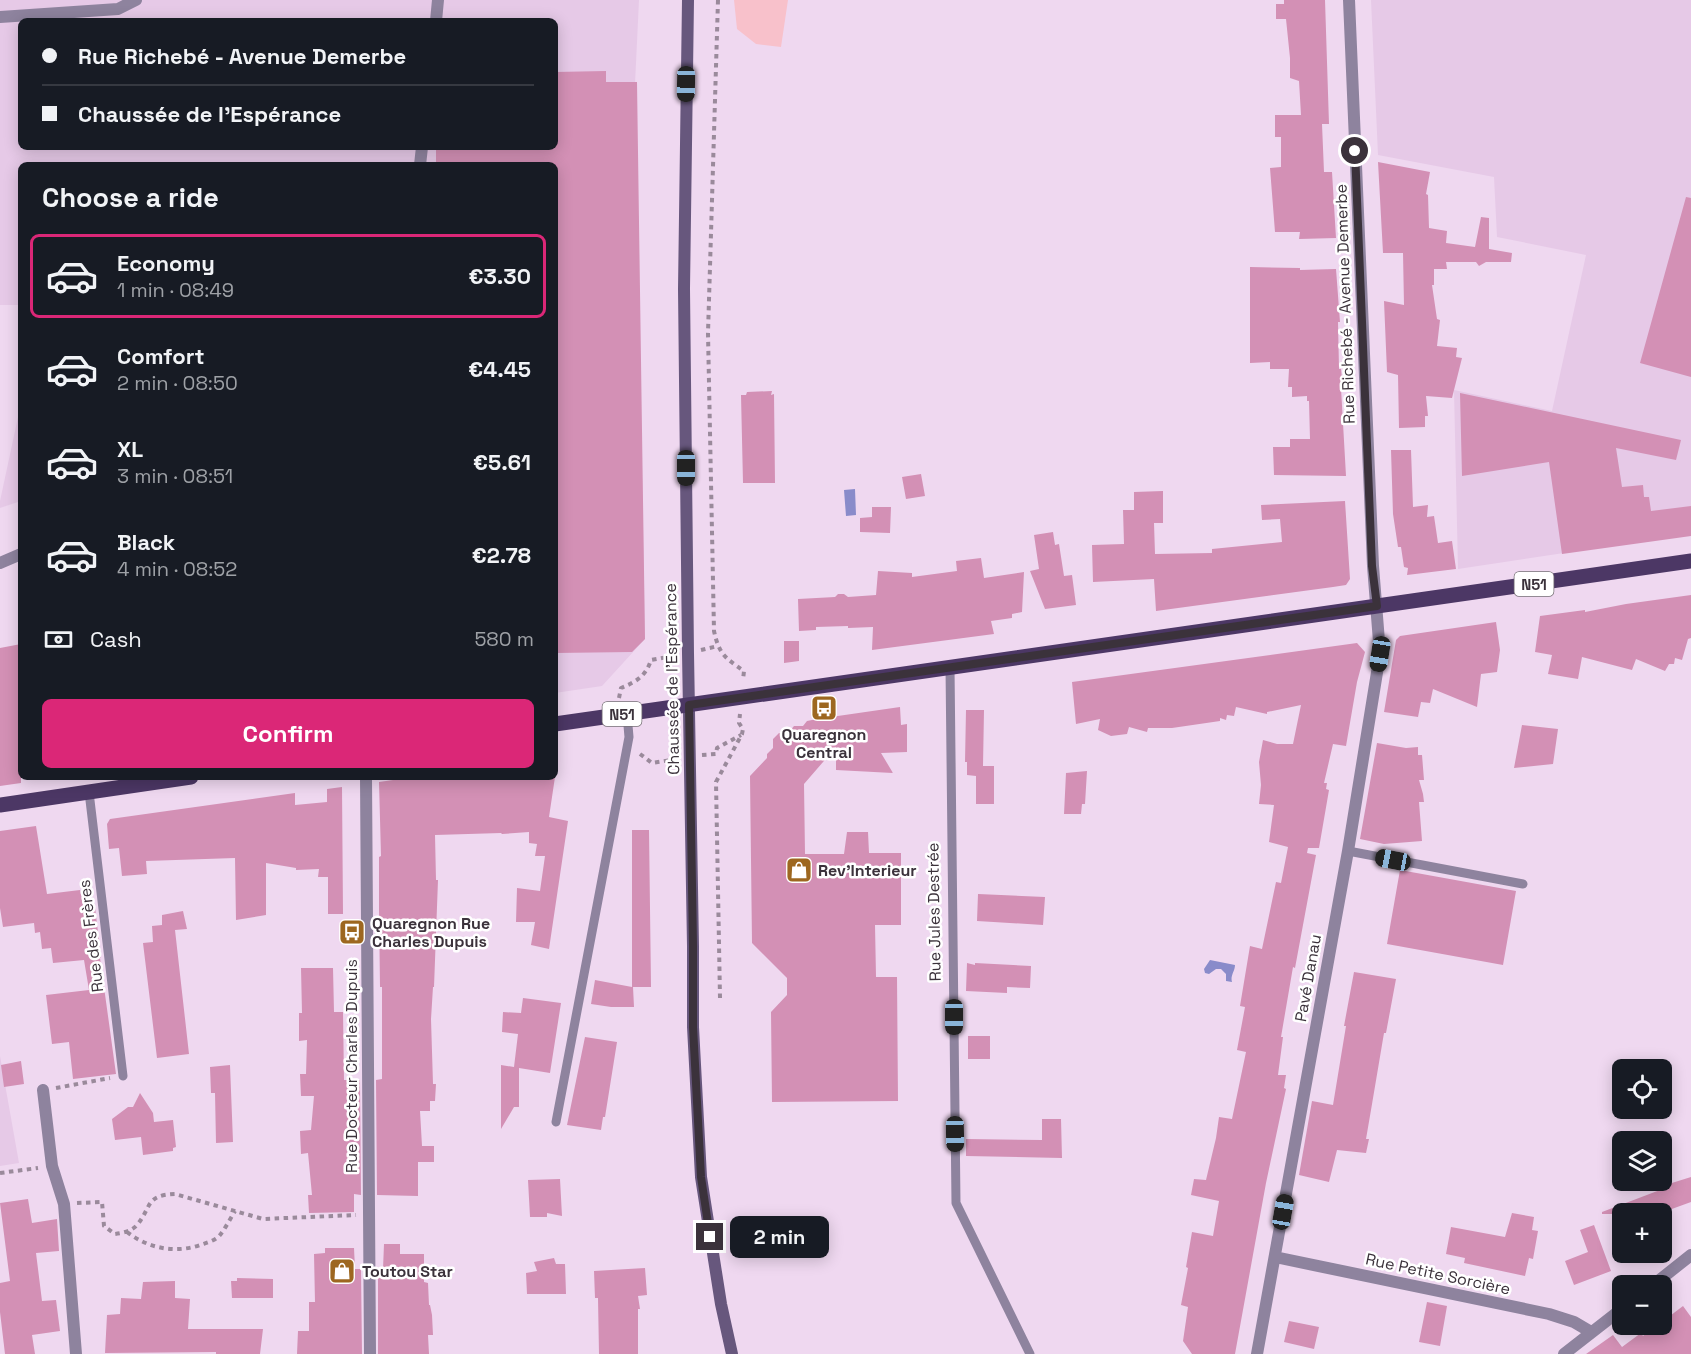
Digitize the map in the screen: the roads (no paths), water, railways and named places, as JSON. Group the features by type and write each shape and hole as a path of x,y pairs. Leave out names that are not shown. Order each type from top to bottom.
{"main road":[{"name":"Chaussée de l'Espérance","path":"688,0 684,289 693,1027 701,1177 720,1304 732,1354"},
{"name":"N51","path":"558,724 1691,561"},
{"path":"0,805 171,780"}],"street":[{"path":"0,17 118,9 136,0"},
{"path":"436,18 438,0"},
{"name":"Rue Richebé - Avenue Demerbe","path":"1349,0 1372,566 1377,606"},
{"path":"0,563 18,555"},
{"name":"Pavé Danau","path":"1257,1354 1348,851 1380,654 1377,606"},
{"name":"Rue Docteur Charles Dupuis","path":"366,780 370,1354"},
{"path":"43,1090 52,1166 64,1204 76,1354"},
{"path":"1666,1275 1691,1255"},
{"name":"Rue Petite Sorcière","path":"1275,1257 1549,1314 1574,1322 1591,1332"},
{"path":"1564,1354 1612,1316"}],"lane":[{"name":"Rue Jules Destrée","path":"950,667 956,1203 1030,1354"},
{"path":"556,1122 628,744 629,737 622,714"},
{"name":"Rue des Frères","path":"89,792 123,1076"},
{"path":"1348,851 1523,884"}],"water":[{"path":"855,489 856,515 846,516 844,490"},
{"path":"1210,960 1235,965 1232,982 1226,981 1226,974 1221,969 1216,969 1209,974 1205,973 1204,969"}],"place":[{"name":"Quaregnon Central","path":"824,708"},
{"name":"Rev'Interieur","path":"799,870"},
{"name":"Quaregnon Rue Charles Dupuis","path":"352,932"},
{"name":"Toutou Star","path":"342,1271"}]}
